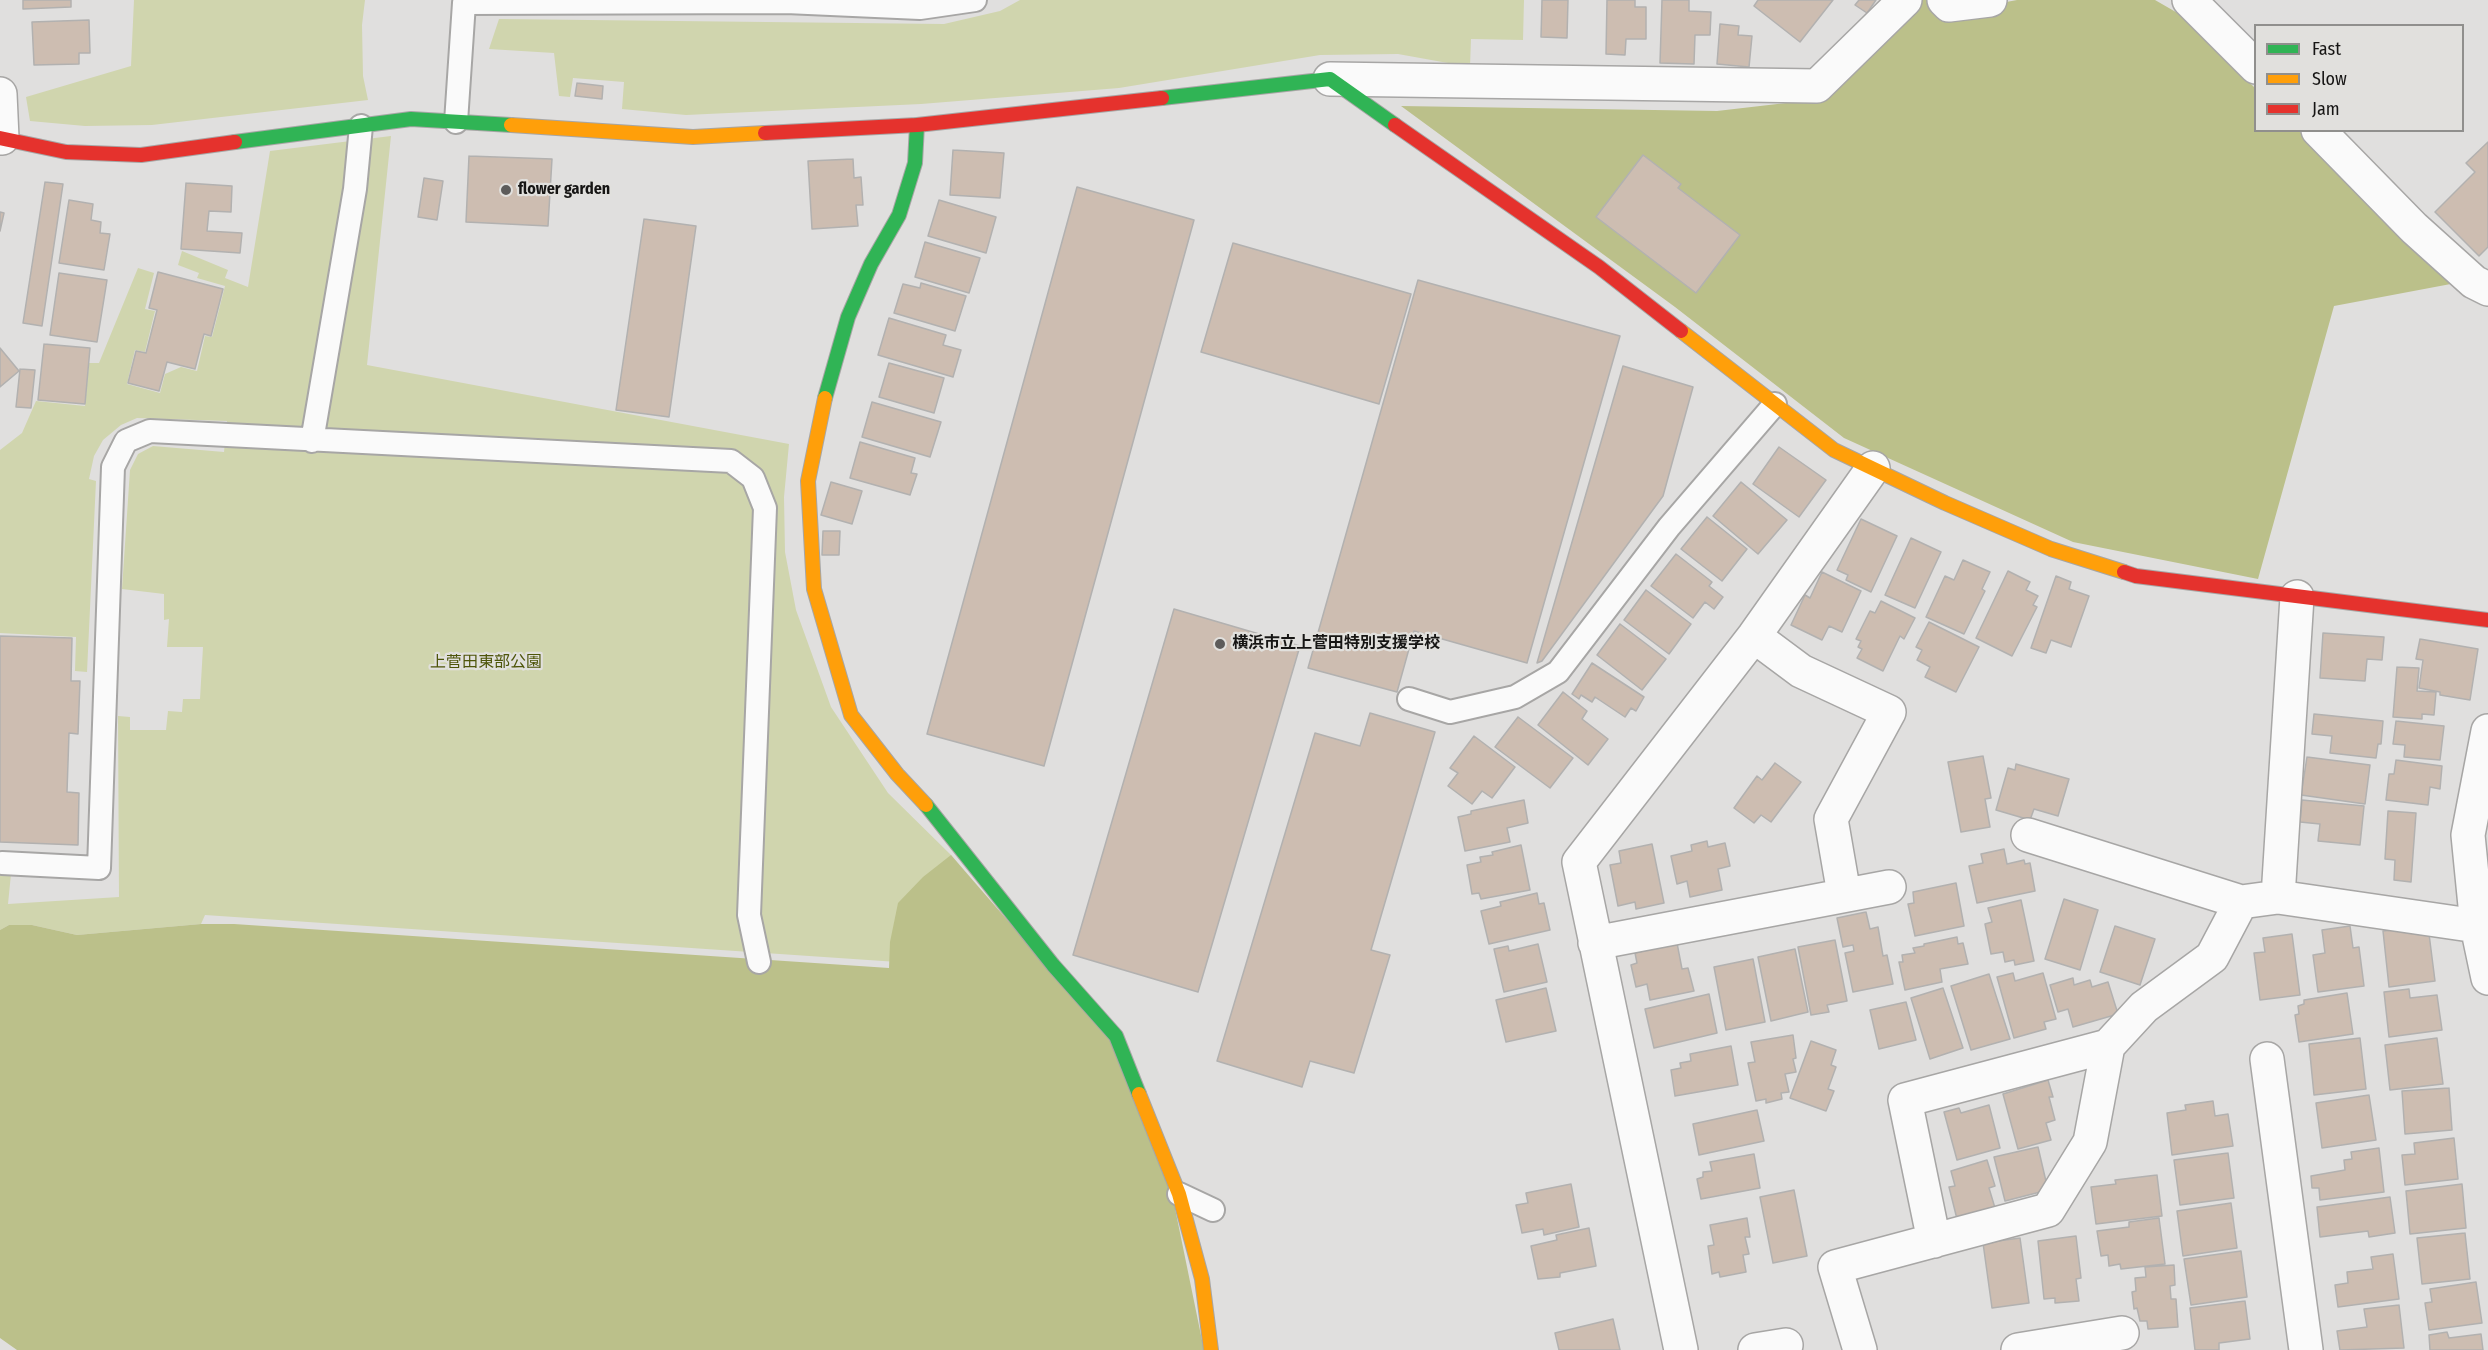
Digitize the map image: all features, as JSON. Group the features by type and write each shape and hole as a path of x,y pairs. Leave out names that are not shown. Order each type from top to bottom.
{"street":[{"path":"0,94 1,138 66,152 141,154 411,119 693,137 917,125 1329,79 1817,86 1905,0"},
{"path":"1944,0 1948,5 1990,0"},
{"path":"2189,0 2254,65"},
{"path":"1329,79 1599,267 1834,450 2051,549 2136,576 2488,620"},
{"path":"917,125 915,163 899,215 871,264 848,317 823,403 808,481 814,589 851,715 897,774 938,818 1053,965 1116,1036 1179,1194 1202,1279 1211,1350"},
{"path":"2320,132 2414,228 2474,282 2488,289"},
{"path":"1681,1350 1579,862 1754,636 1873,468"},
{"path":"2278,897 2297,597"},
{"path":"1754,636 1801,671 1889,712 1831,819 1844,894"},
{"path":"2486,750 2468,835 2477,926 2488,978"},
{"path":"2028,835 2241,902 2278,897 2477,926"},
{"path":"1595,943 1889,887"},
{"path":"1860,1350 1834,1267 2048,1210 2090,1142 2108,1046 2144,1007 2212,957 2241,902"},
{"path":"1934,1240 1905,1100 2108,1046"},
{"path":"2267,1059 2306,1350"},
{"path":"2018,1350 2080,1345 2122,1333"}],"lane":[{"path":"456,122 463,2 786,2 920,8 975,0"},
{"path":"312,441 355,189 361,126"},
{"path":"1408,699 1450,712 1515,697 1558,672 1669,527 1775,404"},
{"path":"2,863 99,868 113,467 126,441 150,431 731,461 753,478 765,508 749,915 759,962"},
{"path":"1179,1194 1214,1210"}],"green space":[{"path":"134,0 365,0 362,25 363,76 368,100 152,125 85,126 30,121 26,97 131,66"},
{"path":"1020,0 1524,0 1523,40 1471,39 1470,67 1398,54 1320,55 1119,88 921,104 686,115 622,109 624,82 573,78 570,97 559,96 554,53 489,49 499,19 944,24 1000,11"},
{"path":"1919,0 1931,0 1948,13 2017,0 2155,0 2181,15 2254,87 2254,132 2300,132 2456,283 2334,306 2258,579 2073,542 1844,438 1675,307 1401,106 1717,111 1829,98"},
{"name":"上菅田東部公園","path":"391,136 367,365 789,444 784,497 785,552 796,610 831,707 888,793 951,855 1045,972 205,915 201,924 77,935 32,925 9,925 0,930 0,873 11,874 8,904 119,897 118,716 130,717 130,730 166,730 168,711 182,712 183,699 200,699 203,647 167,647 169,619 164,620 164,594 122,589 130,470 138,454 153,446 224,452 227,421 137,418 121,425 103,440 94,456 89,479 96,481 87,672 75,671 76,637 0,633 0,450 22,433 36,401 85,406 89,363 99,363 138,268 154,273 145,309 155,311 145,352 135,350 127,384 160,393 165,374 181,367 197,371 205,336 212,337 225,286 197,278 199,273 178,265 182,251 228,270 225,278 248,287 270,151"},
{"path":"951,855 1111,1040 1169,1179 1204,1350 17,1350 0,1338 0,930 9,925 32,925 77,935 201,924 234,924 889,968 890,942 898,903 923,877"}],"building":[{"path":"23,0 71,0 71,7 23,9"},
{"path":"1542,0 1568,0 1567,38 1541,37"},
{"path":"1607,0 1635,0 1635,7 1646,7 1646,39 1626,39 1625,55 1606,54"},
{"path":"1662,0 1689,0 1689,11 1711,12 1710,35 1695,35 1694,64 1660,63"},
{"path":"1758,0 1833,0 1800,42 1754,6"},
{"path":"1859,0 1876,0 1867,13 1855,5"},
{"path":"89,20 90,53 79,53 79,64 34,65 32,22"},
{"path":"1720,24 1739,26 1738,35 1752,36 1749,67 1717,64"},
{"path":"577,83 603,86 602,99 575,96"},
{"path":"2488,142 2488,247 2479,256 2435,212 2475,172 2466,163"},
{"path":"953,150 1004,153 1000,198 950,195"},
{"path":"1643,155 1681,184 1678,188 1740,235 1696,293 1596,217"},
{"path":"469,156 552,159 548,226 466,222"},
{"path":"853,159 854,178 861,177 863,205 856,205 858,226 812,229 808,161"},
{"path":"424,178 443,181 437,220 418,217"},
{"path":"45,182 63,184 42,326 23,323"},
{"path":"186,183 232,186 231,212 209,211 207,231 242,233 240,253 181,249"},
{"path":"1077,187 1194,220 1044,766 927,734"},
{"path":"69,200 93,204 91,220 101,222 100,233 110,234 104,270 59,263"},
{"path":"939,200 996,217 986,253 928,236"},
{"path":"0,212 4,213 0,231"},
{"path":"644,219 696,226 669,417 616,410"},
{"path":"925,242 980,258 969,293 915,277"},
{"path":"1233,243 1411,294 1379,404 1201,352"},
{"path":"158,272 223,289 211,336 204,334 195,369 167,362 159,391 128,383 136,351 146,353 157,310 149,308"},
{"path":"59,273 107,280 97,342 50,335"},
{"path":"1418,280 1620,336 1527,663 1414,631 1397,692 1308,668"},
{"path":"921,283 966,296 955,331 894,313 903,284 920,288"},
{"path":"889,318 946,335 943,345 961,350 953,377 878,355"},
{"path":"44,344 90,348 85,404 38,400"},
{"path":"0,348 19,371 0,387"},
{"path":"889,363 944,378 934,413 879,397"},
{"path":"1623,366 1693,387 1663,496 1542,661 1537,663"},
{"path":"20,369 35,370 31,408 16,407"},
{"path":"872,402 941,422 930,457 862,437"},
{"path":"860,442 915,458 911,473 917,474 910,495 850,478"},
{"path":"1779,447 1826,480 1799,517 1753,484"},
{"path":"831,482 862,491 852,524 821,515"},
{"path":"1741,482 1787,520 1758,554 1713,516"},
{"path":"1707,517 1747,549 1722,581 1681,549"},
{"path":"1861,519 1897,536 1871,592 1846,580 1848,575 1837,570"},
{"path":"823,531 840,531 839,555 822,555"},
{"path":"1911,538 1941,552 1915,608 1885,595"},
{"path":"1676,554 1712,582 1709,586 1723,597 1714,609 1705,602 1693,618 1651,586"},
{"path":"1963,560 1990,572 1982,589 1985,591 1964,634 1926,617 1945,576 1954,580"},
{"path":"2008,571 2030,582 2026,590 2038,596 2033,605 2037,607 2012,656 1976,638"},
{"path":"1822,572 1861,591 1842,632 1829,626 1822,640 1791,625 1805,595 1810,598"},
{"path":"2056,576 2071,582 2069,589 2089,596 2071,647 2051,640 2046,653 2031,648"},
{"path":"1646,590 1691,624 1669,654 1624,620"},
{"path":"1881,601 1915,618 1904,639 1900,636 1883,671 1857,658 1862,649 1858,647 1861,641 1856,639 1870,611 1875,613"},
{"path":"1174,609 1300,646 1198,992 1073,955"},
{"path":"1929,622 1979,647 1956,692 1925,677 1930,667 1917,660 1922,650 1916,647"},
{"path":"1620,624 1666,659 1642,690 1597,655"},
{"path":"2323,633 2384,637 2382,660 2367,659 2365,681 2320,678"},
{"path":"0,636 72,638 71,681 80,681 78,734 69,733 67,792 79,793 78,845 0,842"},
{"path":"2420,639 2478,649 2470,700 2440,695 2440,692 2419,688 2423,660 2416,659"},
{"path":"1592,663 1644,697 1636,711 1631,708 1625,717 1595,697 1592,702 1581,695 1579,699 1572,694"},
{"path":"2397,667 2419,668 2417,691 2436,692 2434,715 2422,714 2422,719 2393,717"},
{"path":"1563,692 1587,711 1582,719 1608,739 1588,765 1538,725"},
{"path":"1370,713 1435,732 1371,950 1390,955 1354,1073 1310,1061 1302,1087 1217,1061 1315,733 1360,746"},
{"path":"2314,714 2383,721 2381,744 2378,744 2376,758 2330,753 2332,736 2312,734"},
{"path":"1518,717 1573,758 1550,788 1495,747"},
{"path":"2396,721 2444,726 2440,760 2404,757 2405,745 2393,744"},
{"path":"1474,736 1515,767 1492,798 1482,791 1472,804 1448,786 1458,773 1450,768"},
{"path":"1983,756 1991,798 1985,799 1990,827 1961,832 1948,762"},
{"path":"2307,757 2370,765 2365,804 2301,795"},
{"path":"2396,760 2442,766 2440,789 2430,787 2428,805 2386,800 2389,774 2394,774"},
{"path":"1775,763 1801,782 1771,822 1761,815 1754,823 1734,808 1757,776 1762,780"},
{"path":"2016,764 2069,779 2058,816 2034,809 2030,820 1996,810 2008,768 2015,770"},
{"path":"1524,800 1528,823 1507,828 1510,842 1465,851 1458,817 1471,814 1471,811"},
{"path":"2302,800 2364,806 2360,845 2318,841 2320,824 2300,822"},
{"path":"2388,811 2416,813 2411,882 2394,880 2395,860 2385,859"},
{"path":"1707,841 1708,847 1725,843 1730,866 1718,869 1722,890 1690,897 1687,881 1677,884 1671,856 1692,851 1691,845"},
{"path":"1652,844 1664,903 1636,909 1635,902 1618,906 1610,865 1621,863 1619,851"},
{"path":"1521,845 1530,890 1481,899 1479,893 1472,894 1467,865 1481,862 1480,857 1493,855 1492,852"},
{"path":"2004,849 2007,864 2024,860 2025,864 2030,863 2035,891 1977,903 1969,866 1983,863 1981,854"},
{"path":"1956,883 1964,926 1915,936 1908,904 1914,903 1913,892"},
{"path":"1537,893 1539,904 1544,903 1550,930 1489,944 1481,911 1501,906 1500,902"},
{"path":"2064,899 2098,910 2080,970 2045,959"},
{"path":"2021,900 2034,961 2015,965 2014,960 2005,962 2003,952 1991,954 1985,924 1992,922 1988,908"},
{"path":"1866,912 1870,929 1878,927 1883,956 1887,955 1893,984 1853,992 1845,953 1854,951 1853,945 1843,947 1837,918"},
{"path":"2115,926 2155,939 2140,985 2100,972"},
{"path":"2350,926 2353,948 2359,947 2364,986 2318,992 2313,955 2325,953 2322,930"},
{"path":"2428,926 2435,981 2389,987 2383,931"},
{"path":"2292,934 2300,995 2260,1000 2254,953 2265,952 2263,938"},
{"path":"1957,937 1958,944 1963,943 1968,964 1940,969 1942,982 1905,990 1899,962 1903,962 1902,955 1915,953 1913,948 1924,946 1924,944"},
{"path":"1835,940 1847,1001 1827,1005 1829,1012 1811,1015 1798,947"},
{"path":"1677,943 1682,969 1688,968 1694,991 1650,1000 1647,984 1636,987 1631,965 1637,963 1635,953"},
{"path":"1538,944 1547,982 1504,992 1494,949 1508,946 1509,951"},
{"path":"1795,949 1808,1012 1771,1021 1758,957"},
{"path":"1753,959 1765,1022 1726,1030 1714,967"},
{"path":"2013,973 2015,981 2043,973 2056,1019 2044,1022 2046,1029 2014,1038 1997,977"},
{"path":"1989,974 2010,1039 1971,1050 1951,986"},
{"path":"2073,978 2074,985 2090,980 2092,987 2108,982 2118,1014 2073,1027 2068,1009 2058,1012 2050,985"},
{"path":"1546,988 1556,1031 1506,1042 1496,1000"},
{"path":"1943,988 1963,1048 1930,1059 1911,998"},
{"path":"2409,989 2410,998 2437,995 2442,1030 2389,1037 2384,992"},
{"path":"2347,993 2353,1034 2299,1042 2295,1015 2299,1014 2298,1006 2304,1004 2304,1000"},
{"path":"1709,994 1717,1033 1654,1048 1645,1009"},
{"path":"1906,1002 1916,1040 1879,1049 1870,1010"},
{"path":"1793,1035 1796,1058 1793,1059 1796,1072 1785,1074 1789,1092 1781,1093 1782,1099 1766,1103 1766,1099 1756,1101 1748,1063 1755,1062 1751,1042"},
{"path":"2360,1038 2366,1089 2314,1095 2309,1044"},
{"path":"2437,1038 2443,1084 2390,1090 2385,1045"},
{"path":"1811,1041 1836,1050 1831,1065 1836,1067 1828,1089 1834,1091 1826,1111 1790,1098"},
{"path":"1731,1046 1738,1085 1675,1096 1671,1070 1681,1068 1680,1063 1691,1061 1690,1054"},
{"path":"2048,1080 2053,1097 2049,1097 2055,1120 2046,1123 2051,1140 2018,1149 2003,1094"},
{"path":"2449,1088 2452,1130 2405,1134 2402,1091"},
{"path":"2369,1095 2376,1140 2322,1148 2316,1103"},
{"path":"2213,1101 2215,1116 2228,1114 2233,1146 2172,1155 2167,1113 2186,1110 2185,1105"},
{"path":"1989,1105 2000,1148 1957,1160 1944,1112 1959,1108 1961,1113"},
{"path":"1757,1110 1764,1141 1699,1155 1693,1124"},
{"path":"2454,1138 2458,1179 2405,1185 2402,1155 2415,1154 2414,1143"},
{"path":"2038,1147 2048,1190 2005,1201 1994,1157"},
{"path":"2379,1148 2384,1192 2320,1200 2319,1188 2312,1188 2311,1176 2345,1170 2344,1160 2352,1159 2351,1152"},
{"path":"2228,1153 2234,1198 2180,1205 2174,1160"},
{"path":"1754,1154 1760,1188 1701,1199 1697,1179 1703,1177 1703,1172 1712,1171 1710,1162"},
{"path":"1987,1160 1995,1186 1989,1188 1995,1208 1957,1219 1949,1187 1955,1186 1951,1171"},
{"path":"2157,1175 2162,1216 2096,1224 2091,1187 2116,1184 2115,1180"},
{"path":"1571,1184 1579,1227 1544,1235 1543,1229 1522,1233 1516,1205 1528,1203 1526,1193"},
{"path":"2462,1184 2466,1228 2410,1234 2406,1191"},
{"path":"1794,1190 1807,1256 1773,1263 1760,1197"},
{"path":"2390,1197 2395,1233 2369,1237 2368,1231 2320,1237 2317,1207"},
{"path":"2231,1203 2237,1248 2183,1256 2177,1211"},
{"path":"1747,1218 1750,1237 1745,1237 1749,1254 1743,1255 1746,1272 1720,1277 1719,1272 1712,1274 1708,1246 1714,1245 1710,1225"},
{"path":"2159,1218 2165,1264 2121,1269 2120,1264 2109,1266 2108,1255 2101,1256 2097,1231 2129,1227 2129,1222"},
{"path":"1589,1228 1596,1266 1560,1273 1560,1277 1538,1279 1531,1246 1557,1240 1556,1235"},
{"path":"2465,1233 2470,1279 2422,1284 2417,1238"},
{"path":"2076,1236 2081,1278 2076,1279 2079,1301 2055,1303 2055,1298 2044,1299 2038,1241"},
{"path":"2020,1238 2029,1303 1992,1308 1983,1243"},
{"path":"2241,1251 2247,1297 2191,1305 2184,1259"},
{"path":"2393,1254 2399,1299 2338,1307 2335,1285 2348,1283 2347,1272 2373,1269 2371,1257"},
{"path":"2174,1265 2175,1285 2170,1286 2171,1299 2176,1299 2178,1327 2148,1329 2147,1321 2140,1321 2137,1308 2134,1309 2132,1292 2136,1291 2135,1278 2146,1277 2145,1267"},
{"path":"2476,1282 2482,1323 2429,1330 2425,1303 2432,1302 2430,1289"},
{"path":"2245,1301 2250,1339 2219,1343 2219,1350 2195,1350 2190,1308"},
{"path":"2399,1305 2404,1348 2340,1350 2337,1331 2367,1327 2364,1309"},
{"path":"1613,1319 1620,1350 1559,1350 1555,1333"},
{"path":"2447,1332 2449,1338 2481,1334 2483,1350 2430,1350 2429,1335"}],"traffic: fast":[{"path":"1162,98 1330,79 1395,125"},
{"path":"235,142 411,119 511,125"},
{"path":"825,398 848,317 871,264 899,215 915,163 917,125"},
{"path":"926,805 1053,965 1116,1036 1139,1094"}],"traffic: slow":[{"path":"511,125 693,137 765,133"},
{"path":"1681,331 1834,450 1945,503 2051,549 2124,572"},
{"path":"825,398 808,481 814,589 851,715 897,774 926,805"},
{"path":"1139,1094 1179,1194 1202,1279 1211,1350"}],"traffic: jam":[{"path":"765,133 917,125 1162,98"},
{"path":"1395,125 1599,267 1681,331"},
{"path":"0,138 66,152 141,155 235,142"},
{"path":"2124,572 2136,576 2488,620"}],"place":[{"name":"flower garden","path":"506,190"},
{"name":"横浜市立上菅田特別支援学校","path":"1220,644"}]}
